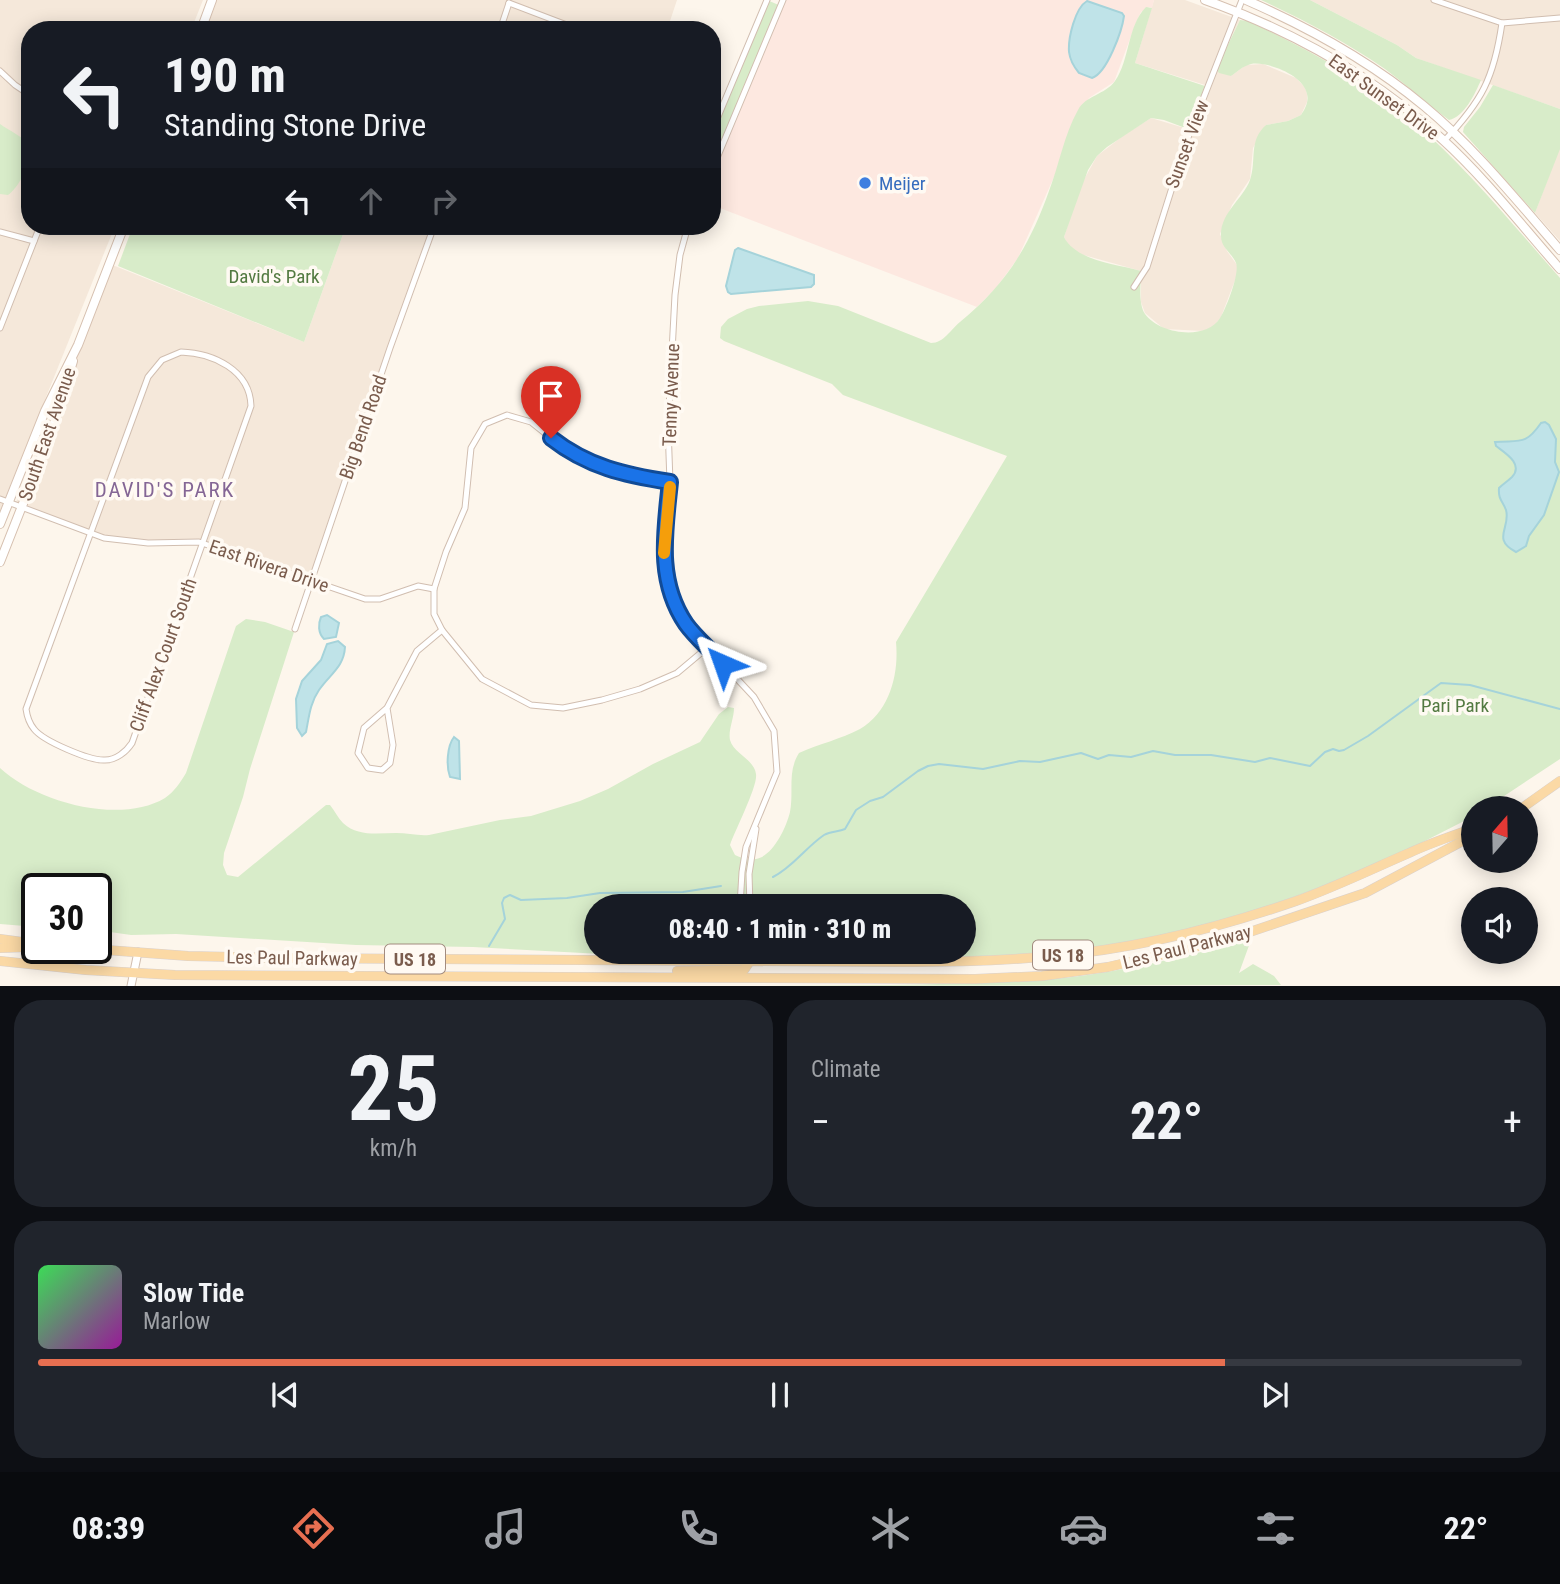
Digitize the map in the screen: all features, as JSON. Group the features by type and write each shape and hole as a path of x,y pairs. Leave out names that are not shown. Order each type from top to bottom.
{"main road":[{"path":"204,21 212,0"},
{"name":"East Sunset Drive","path":"1205,0 1279,29 1348,67 1406,109 1444,141 1560,269"},
{"name":"East Sunset Drive","path":"1244,0 1290,20 1361,60 1403,89 1452,132 1492,173 1560,252"},
{"name":"South East Avenue","path":"0,562 121,235"},
{"name":"South East Avenue","path":"0,524 4,500 78,345"},
{"path":"1538,797 1560,781"},
{"name":"Les Paul Parkway","path":"976,961 1055,956 1132,945 1225,923 1298,900 1461,833"},
{"name":"Les Paul Parkway","path":"0,961 134,974 975,979 1042,976 1108,967 1229,939 1365,893 1461,842"},
{"path":"0,939 21,942"},
{"path":"0,948 21,946"},
{"name":"Les Paul Parkway","path":"112,950 265,958 584,960"},
{"path":"592,977 638,972 744,970 747,964"}],"street":[{"path":"721,109 767,0 782,3 721,148"},
{"name":"Sunset View","path":"1134,286 1147,268 1186,139 1244,0"},
{"path":"1434,0 1502,23 1560,18"},
{"path":"503,21 509,2 557,21"},
{"path":"1444,141 1471,113 1488,82 1502,23"},
{"path":"0,71 21,89"},
{"path":"729,90 743,95"},
{"path":"0,232 34,241"},
{"path":"0,328 36,235"},
{"name":"Big Bend Road","path":"295,629 431,235"},
{"name":"Tenny Avenue","path":"686,235 675,295 668,427 670,482 663,545 665,573 686,624 754,697 774,731 777,772 746,847 740,894"},
{"path":"1552,261 1560,252"},
{"path":"90,534 148,377 167,357 181,352 194,353 217,360 234,370 247,387 251,406 203,543"},
{"path":"670,482 624,475 570,453 531,422 507,415 485,424 471,448 465,508 434,589 434,614 442,630 482,679 531,705 563,708 602,701 640,689 677,673 708,647"},
{"name":"East Rivera Drive","path":"4,500 90,534 126,542 203,543 365,599 380,599 418,586 434,589"},
{"name":"Cliff Alex Court South","path":"90,534 26,709 31,725 43,737 88,757 104,760 120,755 132,743 203,543"},
{"path":"387,708 393,745 390,763 382,771 368,768 358,753 364,728 387,708 417,651 442,630"},
{"name":"Tenny Avenue","path":"750,894 749,874 758,819"},
{"path":"131,985 138,952"}],"shaded area":[{"path":"0,0 203,0 195,21 21,21 21,235 111,235 0,511"},
{"path":"212,0 677,0 670,21 204,21"},
{"path":"783,0 1154,0 1152,8 1141,12 1137,20 1114,82 1089,98 1018,258 996,288 977,307 721,208 721,154"},
{"path":"1154,0 1185,0 1240,20 1216,68 1231,76 1246,65 1263,64 1296,78 1305,87 1307,94 1307,102 1301,115 1288,121 1266,125 1253,148 1250,179 1232,205 1220,234 1237,265 1237,275 1221,317 1214,326 1204,331 1164,329 1145,313 1141,302 1141,271 1080,254 1068,245 1064,237 1081,185 1097,156 1151,118 1188,129 1205,85 1135,63"},
{"path":"1310,0 1560,0 1560,109 1416,58 1397,45"},
{"path":"1560,149 1560,241 1535,213"},
{"path":"343,235 431,235 312,581 199,542 104,538 15,505 110,264 304,342"}],"green space":[{"path":"767,0 781,6 721,154 721,110"},
{"path":"1261,0 1310,0 1397,45 1416,58 1481,80 1464,110 1449,120 1370,59"},
{"name":"Pari Park","path":"1146,7 1152,8 1135,63 1205,86 1188,129 1151,118 1097,156 1088,170 1064,237 1070,245 1087,256 1141,271 1141,304 1152,321 1171,330 1194,332 1204,330 1220,318 1232,291 1237,268 1223,244 1222,228 1228,213 1250,180 1257,138 1266,125 1288,121 1301,115 1307,103 1307,94 1299,81 1275,67 1251,64 1231,76 1219,73 1216,69 1240,20 1270,31 1334,65 1413,121 1471,177 1560,278 1560,759 1504,796 1461,796 1461,823 1376,866 1249,914 1147,940 1058,953 976,959 976,894 584,894 584,953 473,947 356,945 176,934 131,935 112,932 112,873 21,873 21,926 0,924 0,768 35,791 79,806 125,809 146,806 165,798 177,787 186,773 236,626 246,619 294,632 224,853 223,865 227,875 238,877 326,805 330,805 343,823 355,830 368,833 429,835 531,816 580,801 700,742 719,714 728,707 734,708 730,732 732,745 752,764 756,774 750,798 730,845 735,855 748,859 756,859 768,853 782,833 790,812 793,767 799,753 860,729 879,712 894,679 896,642 1007,456 843,395 832,384 724,341 720,338 721,327 728,319 747,309 808,301 838,306 931,343 943,338 1003,279 1024,247 1053,181 1073,120 1081,105 1115,81 1124,63 1135,24"},
{"path":"1493,85 1560,109 1560,149 1535,213 1463,132"},
{"path":"0,124 21,138 21,179 8,195 0,194"},
{"name":"David's Park","path":"130,235 343,235 304,342 118,266"},
{"path":"1251,940 1239,973 1253,964 1274,976 1281,985 761,986 951,984 1064,978 1135,967"}],"water":[{"path":"1087,1 1124,16 1108,60 1098,75 1092,78 1079,73 1069,52 1073,24 1079,10"},
{"path":"738,248 814,275 814,284 811,287 731,294 726,286 735,250"},
{"path":"1545,422 1556,439 1555,462 1559,472 1544,515 1529,536 1526,546 1516,552 1503,538 1507,516 1499,488 1512,477 1516,468 1512,459 1496,446 1495,442 1526,439"},
{"path":"327,615 339,623 336,637 324,639 319,623 321,617"},
{"path":"338,641 345,647 342,660 316,695 306,732 302,736 297,728 296,699 302,681 321,660 327,644"},
{"path":"454,737 459,741 460,779 450,777 448,767 449,751"}],"waterway":[{"path":"773,877 824,835 845,829 856,810 883,797 928,766 939,764 983,769 1020,761 1040,762 1081,753 1098,759 1109,755 1131,757 1153,751 1175,755 1211,755 1255,762 1270,758 1310,766 1325,752 1333,749 1344,750 1368,736 1441,683 1470,685 1560,709"},
{"path":"489,946 505,919 502,903 504,898 510,895 521,900 600,893 683,892 721,886"}],"slow traffic":[{"path":"664,553 670,487"}],"place":[{"name":"Meijer","path":"865,183"}],"district":[{"name":"DAVID'S PARK","path":"165,490"}],"route":[{"path":"551,438 570,453 624,475 670,482 663,545 665,573 686,624 723,664"}]}
